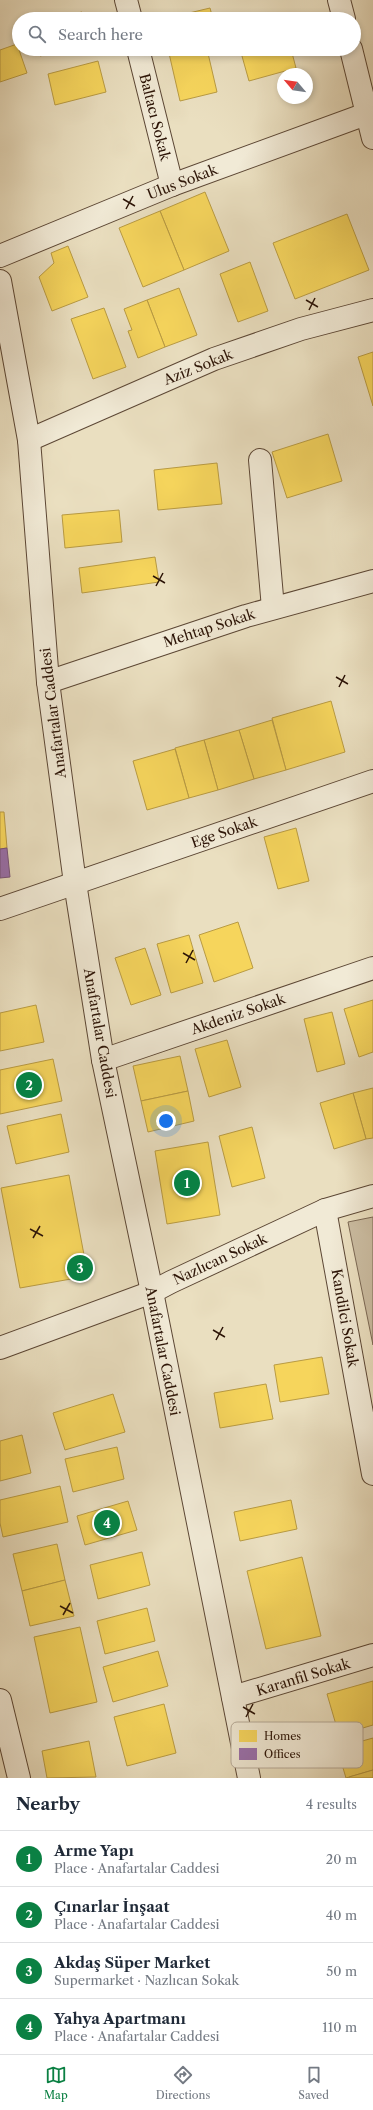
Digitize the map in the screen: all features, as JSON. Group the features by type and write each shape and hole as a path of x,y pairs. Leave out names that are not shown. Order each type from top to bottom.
{"street":[{"path":"126,0 129,12"},
{"path":"339,0 342,12"},
{"name":"Baltacı Sokak","path":"140,56 172,185"},
{"path":"352,56 373,138"},
{"name":"Ulus Sokak","path":"0,256 172,185 366,114"},
{"name":"Anafartalar Caddesi","path":"0,280 29,440 48,682 75,883 103,1060 152,1292 238,1722"},
{"name":"Aziz Sokak","path":"29,440 214,359 301,329 373,310"},
{"path":"260,460 273,608"},
{"name":"Mehtap Sokak","path":"48,682 273,608 373,580"},
{"name":"Ege Sokak","path":"0,910 373,781"},
{"name":"Akdeniz Sokak","path":"103,1060 373,968"},
{"name":"Nazlıcan Sokak","path":"0,1348 152,1292 325,1210 373,1196"},
{"name":"Kandilci Sokak","path":"325,1210 373,1474"},
{"name":"Karanfil Sokak","path":"233,1697 373,1655"},
{"path":"0,1700 19,1778"},
{"name":"Anafartalar Caddesi","path":"247,1768 249,1778"}],"shaded area":[{"path":"373,1217 373,1345 348,1222"}],"building: Homes":[{"path":"210,8 211,12 193,12"},
{"path":"12,46 12,56 21,56 27,73 0,82 0,50"},
{"path":"170,56 209,56 217,92 180,101"},
{"path":"242,56 293,56 296,68 277,68 277,73 249,81"},
{"path":"98,61 106,92 55,105 48,74"},
{"path":"205,192 229,251 184,270 160,211"},
{"path":"160,211 184,270 143,287 119,228"},
{"path":"347,214 369,270 295,299 273,243"},
{"path":"68,246 88,297 52,311 39,277 54,263 51,253"},
{"path":"250,262 268,311 238,322 220,274"},
{"path":"179,288 197,335 165,347 147,300"},
{"path":"147,300 165,347 138,358 128,331 132,330 124,309"},
{"path":"104,308 126,367 93,379 71,319"},
{"path":"373,352 373,406 358,357"},
{"path":"328,434 342,481 287,498 272,452"},
{"path":"217,463 222,504 158,510 154,470"},
{"path":"119,510 122,542 65,548 62,515"},
{"path":"155,557 159,582 82,593 79,568"},
{"path":"331,701 345,752 286,770 272,718"},
{"path":"272,720 286,770 254,779 239,730"},
{"path":"239,730 254,779 218,790 204,740"},
{"path":"204,740 218,790 189,798 175,748"},
{"path":"175,749 189,798 147,810 133,761"},
{"path":"0,812 4,812 7,848 0,849"},
{"path":"296,828 309,881 278,889 264,837"},
{"path":"238,922 253,968 214,982 199,935"},
{"path":"189,935 203,983 171,993 157,944"},
{"path":"145,948 161,995 131,1005 115,958"},
{"path":"373,1000 373,1052 359,1057 344,1009"},
{"path":"36,1005 44,1042 0,1051 0,1013"},
{"path":"332,1012 345,1064 317,1072 304,1019"},
{"path":"227,1040 241,1087 209,1097 195,1049"},
{"path":"180,1056 188,1091 141,1101 133,1066"},
{"path":"53,1059 62,1101 0,1114 0,1070"},
{"path":"373,1088 373,1138 366,1139 353,1093"},
{"path":"188,1091 194,1121 148,1132 141,1101"},
{"path":"353,1093 366,1139 334,1149 320,1103"},
{"path":"61,1114 69,1152 16,1164 7,1126"},
{"path":"252,1127 265,1178 232,1187 219,1136"},
{"path":"208,1142 220,1215 167,1224 155,1151"},
{"path":"69,1175 88,1276 20,1288 1,1188"},
{"path":"322,1357 329,1394 280,1402 274,1365"},
{"path":"266,1384 273,1419 220,1428 214,1393"},
{"path":"113,1394 125,1432 65,1450 53,1413"},
{"path":"22,1435 31,1473 0,1481 0,1441"},
{"path":"117,1447 124,1479 73,1492 65,1459"},
{"path":"60,1486 68,1522 3,1537 0,1523 0,1500"},
{"path":"291,1500 297,1529 240,1541 234,1512"},
{"path":"128,1501 137,1530 85,1545 77,1516"},
{"path":"57,1544 65,1580 22,1591 13,1554"},
{"path":"142,1552 150,1585 98,1599 90,1565"},
{"path":"302,1557 321,1636 266,1649 247,1571"},
{"path":"65,1580 74,1616 30,1626 22,1591"},
{"path":"147,1608 155,1641 105,1654 97,1621"},
{"path":"80,1627 97,1702 50,1713 34,1637"},
{"path":"158,1651 168,1686 113,1702 103,1667"},
{"path":"373,1681 373,1725 363,1728 363,1722 335,1722 327,1694"},
{"path":"164,1704 176,1753 127,1766 114,1717"},
{"path":"373,1738 373,1770 346,1778 343,1768 363,1768 363,1741"},
{"path":"89,1741 96,1777 47,1778 42,1751"},
{"path":"373,1770 373,1778 349,1778 349,1777"}],"building: Offices":[{"path":"7,848 10,877 0,878 0,849"}],"place":[{"name":"Çınarlar İnşaat","path":"29,1085"},
{"name":"Arme Yapı","path":"187,1183"},
{"name":"Akdaş Süper Market","path":"80,1268"},
{"name":"Yahya Apartmanı","path":"107,1523"}]}
